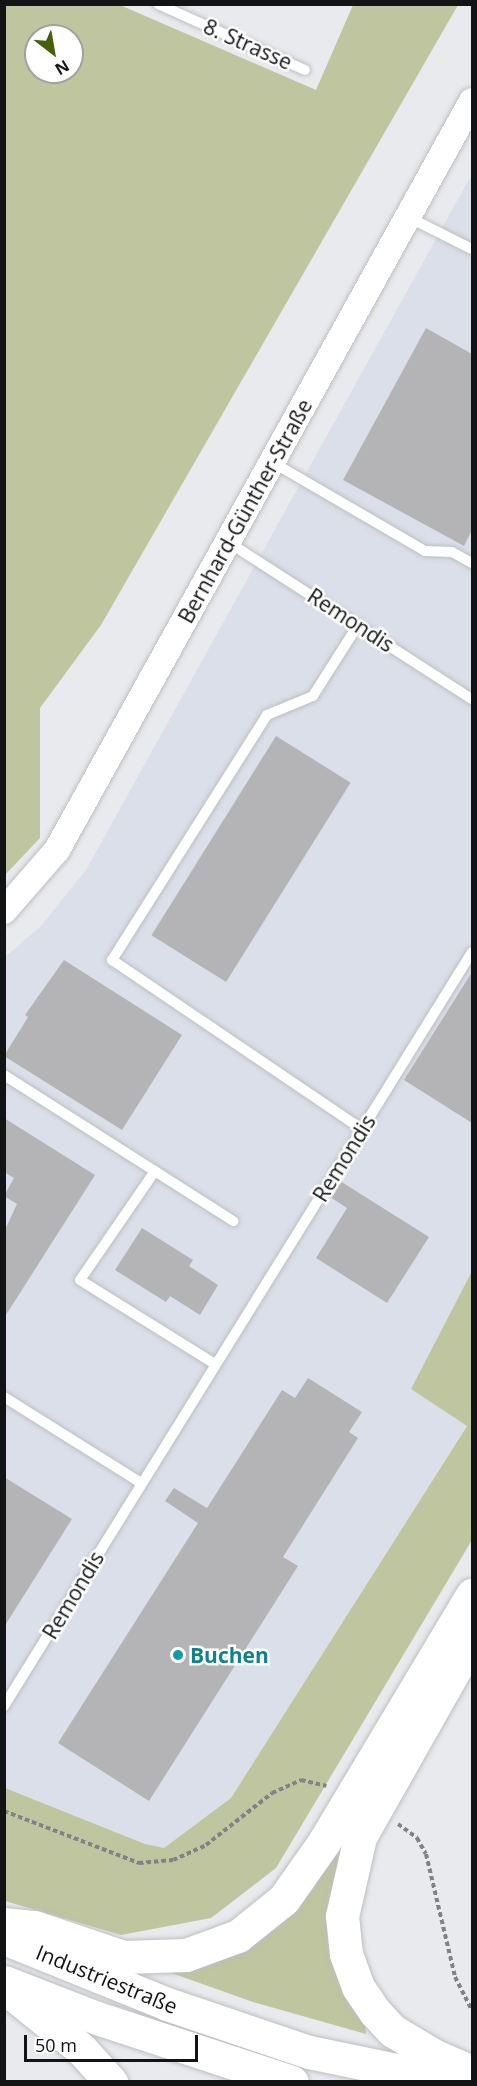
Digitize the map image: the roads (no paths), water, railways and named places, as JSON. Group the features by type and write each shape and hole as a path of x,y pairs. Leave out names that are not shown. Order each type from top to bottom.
{"highway":[{"path":"4,1924 34,1927 123,1957 186,1955 238,1936 284,1899 324,1842 472,1595"},
{"path":"472,1639 360,1837 342,1916 345,1954 358,1987 375,2012 393,2031 435,2056 472,2072"},
{"name":"Industriestraße","path":"4,1938 167,2004 309,2052 454,2082"},
{"name":"Industriestraße","path":"4,1982 97,2018 292,2082"},
{"path":"4,1988 81,2049 111,2082"}],"street":[{"name":"Bernhard-Günther-Straße","path":"4,911 57,850 472,101"}],"lane":[{"name":"8. Strasse","path":"158,4 305,70"},
{"path":"408,217 472,249"},
{"path":"272,462 425,551 452,552 472,563"},
{"name":"Remondis","path":"228,542 472,699"},
{"path":"358,625 313,696 267,715 112,960 362,1129"},
{"name":"Remondis","path":"4,1706 472,952"},
{"path":"4,1075 233,1221"},
{"path":"155,1171 80,1280 215,1364"},
{"path":"4,1397 141,1483"}],"place":[{"name":"Buchen","path":"178,1655"}]}
